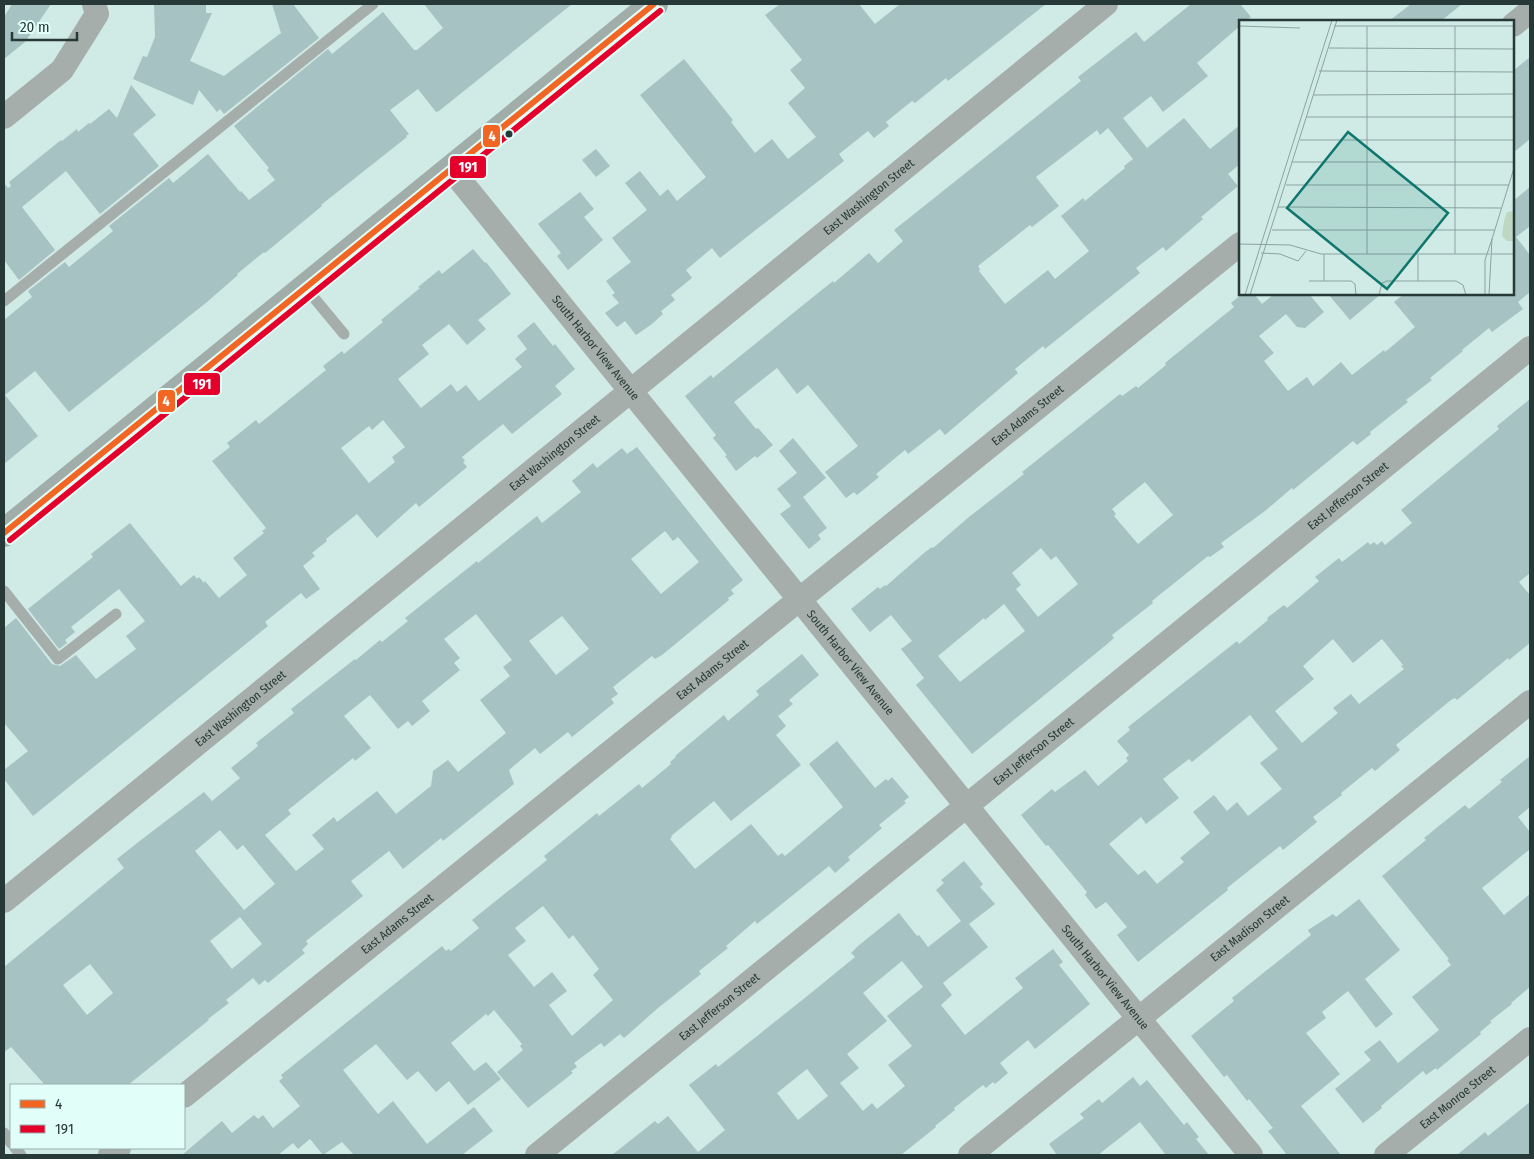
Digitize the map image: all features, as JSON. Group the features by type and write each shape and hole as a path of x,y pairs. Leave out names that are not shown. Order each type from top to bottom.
{"main road":[{"path":"4,533 654,4"}],"street":[{"name":"East Washington Street","path":"4,901 1106,4"},
{"path":"4,117 62,70 95,9"},
{"name":"South Harbor View Avenue","path":"452,169 1139,1019 1252,1155"},
{"name":"East Adams Street","path":"185,1095 1239,245"},
{"name":"East Jefferson Street","path":"537,1155 1530,348"},
{"name":"East Madison Street","path":"970,1155 1530,702"},
{"name":"East Monroe Street","path":"1386,1155 1530,1039"}],"lane":[{"path":"4,301 373,4"},
{"path":"305,288 344,334"},
{"path":"4,591 58,659 116,614"}],"building":[{"path":"12,4 51,4 25,42 4,59 4,17"},
{"path":"154,4 206,4 206,13 212,13 190,61 224,76 281,33 272,4 293,4 319,38 224,114 220,109 217,112 199,90 193,105 133,79 143,56 147,57 155,37"},
{"path":"424,4 572,4 439,111 436,112 418,89 390,110 409,134 407,137 237,274 207,302 69,412 35,371 5,395 38,436 4,464 4,320 32,297 28,291 65,262 69,267 113,231 109,226 169,178 173,183 208,154 249,200 275,180 267,170 269,168 234,126 328,49 332,54 383,12 414,50 417,50 443,28"},
{"path":"780,4 859,4 875,24 900,4 1046,4 948,81 946,78 915,103 912,101 886,122 889,126 874,138 868,131 839,154 844,161 720,258 712,248 686,270 692,278 671,295 675,300 661,311 663,314 652,324 636,335 625,321 617,327 605,313 619,303 612,295 615,293 606,281 631,262 612,238 647,210 625,183 640,171 660,196 668,189 677,201 706,177 640,95 684,59 733,120 731,122 755,153 772,139 788,159 816,137 788,103 805,88 790,70 802,60 765,15"},
{"path":"1191,4 1240,4 1251,17 1247,20 1239,20 1239,27 1197,63 1208,76 1163,112 1151,96 1123,118 1147,148 1184,118 1210,149 1239,126 1239,165 1228,174 1238,186 1201,217 1203,219 1166,251 1163,247 1136,268 1140,273 1045,349 1043,346 1015,369 1018,373 945,435 940,429 908,454 905,450 876,474 879,477 857,495 854,492 846,498 825,472 858,446 808,385 797,394 777,368 734,402 756,429 758,428 773,445 736,471 725,456 727,455 713,438 716,435 685,396 711,375 713,378 833,281 834,283 869,253 878,263 903,241 894,230 1081,81 1078,77 1136,32 1144,42","holes":["1108,128 1133,159 1124,166 1125,168 1085,201 1083,198 1061,216 1089,251 1055,279 1048,270 1005,304 979,271 978,266 1030,225 1032,227 1059,206 1036,177 1097,130 1100,135"]},
{"path":"1411,4 1462,4 1442,20 1390,20"},
{"path":"1530,57 1530,139 1514,152 1514,70"},
{"path":"131,85 156,115 133,134 159,166 100,214 66,171 22,207 55,250 19,280 4,260 4,183 8,188 11,186 9,182 61,140 77,129 78,132 109,109 117,118"},
{"path":"596,149 610,166 596,177 582,160"},
{"path":"1530,187 1530,226 1516,237 1530,255 1530,292 1518,302 1523,309 1492,332 1489,328 1462,350 1430,378 1432,380 1406,400 1408,402 1370,432 1371,434 1357,445 1353,441 1293,490 1292,488 1265,511 1221,543 1224,547 1210,557 1208,556 1152,601 1153,603 1112,635 1114,638 1106,645 972,754 916,685 924,678 901,649 912,641 891,615 870,632 851,609 878,587 880,589 886,586 924,553 933,548 1024,474 1022,472 1120,394 1122,396 1136,386 1138,388 1166,365 1165,363 1234,307 1231,303 1241,295 1255,295 1262,304 1273,295 1310,295 1324,312 1305,328 1297,327 1286,314 1259,336 1274,353 1264,361 1288,391 1307,377 1313,386 1341,362 1352,375 1384,350 1385,352 1415,327 1394,302 1403,295 1513,296 1514,200","holes":["1145,482 1173,515 1138,544 1114,516 1116,514 1112,509","1041,548 1051,560 1056,556 1078,584 1038,617 1016,589 1021,585 1012,573","1004,604 1025,631 960,682 938,656"]},
{"path":"580,192 594,209 584,217 603,240 568,270 557,256 561,253 538,224"},
{"path":"473,249 486,262 511,294 478,320 486,329 467,345 449,324 422,345 429,354 398,379 421,408 451,384 457,392 466,385 479,401 522,367 515,359 527,349 517,336 534,322 575,369 555,386 562,394 512,434 503,424 462,457 467,467 419,507 416,503 377,538 357,514 326,539 327,541 312,553 315,556 303,566 320,589 306,599 301,593 265,622 268,626 33,816 4,779 4,770 28,751 4,723 4,628 16,618 52,664 60,666 76,655 96,679 136,649 126,636 145,621 119,589 71,627 75,632 65,640 67,643 59,649 28,609 93,557 91,554 130,523 181,586 194,575 197,579 199,577 204,583 205,581 219,598 247,575 233,558 264,533 262,531 266,528 212,461 230,447 227,443 256,420 259,424 326,370 323,366 342,351 344,354 383,322 381,320 420,288 418,287 439,270 442,274","holes":["383,420 405,447 392,457 395,462 369,483 341,448 369,426 372,430"]},
{"path":"1329,295 1380,295 1350,320"},
{"path":"1530,399 1530,573 1519,582 1530,595 1530,643 1509,660 1508,658 1457,700 1455,698 1451,700 1396,745 1400,750 1375,771 1372,768 1341,793 1342,795 1313,817 1317,822 1283,850 1280,846 1138,962 1117,935 1127,927 1106,902 1096,909 1085,895 1087,892 1021,815 1052,789 1055,792 1085,770 1098,786 1128,761 1126,758 1129,755 1117,741 1130,730 1128,727 1237,641 1239,644 1284,605 1287,608 1319,581 1315,577 1339,558 1342,562 1368,542 1370,545 1374,542 1377,545 1382,541 1385,545 1412,523 1401,510 1499,429 1497,426","holes":["1333,639 1353,663 1382,639 1403,665 1401,666 1404,669 1359,704 1351,694 1333,708 1338,713 1302,743 1275,711 1314,679 1303,666","1250,715 1278,749 1260,763 1282,789 1248,816 1237,802 1227,811 1214,795 1193,812 1210,833 1180,858 1184,862 1157,884 1145,870 1138,875 1109,844 1141,817 1146,824 1179,798 1163,779 1189,759 1192,762"]},
{"path":"793,438 826,478 803,497 827,528 818,535 821,539 809,549 780,514 791,506 777,489 797,473 779,451"},
{"path":"637,447 743,580 731,590 734,594 728,598 729,600 662,655 655,659 652,656 613,687 618,694 611,699 614,703 572,737 568,732 540,754 535,748 509,770 514,784 443,841 441,838 403,869 389,851 351,881 363,896 306,941 308,944 302,950 305,953 268,983 265,980 259,985 253,978 226,1000 229,1003 129,1084 44,1084 11,1047 4,1052 4,967 124,868 117,859 204,792 212,801 240,778 231,768 258,746 256,743 294,713 291,709 380,640 382,642 408,621 405,618 537,516 542,523 581,492 572,481 593,463 597,468 622,448 627,454","holes":["665,531 673,541 678,537 699,562 661,594 631,559","476,614 512,660 503,667 510,676 480,700 506,733 458,772 448,760 433,771 431,786 396,814 377,791 337,822 334,817 312,835 324,849 296,871 265,835 291,814 288,810 353,758 355,761 371,748 344,716 370,695 398,729 408,721 412,726 430,711 422,701 460,670 454,663 460,658 444,639","562,616 589,649 556,675 529,641","220,830 237,850 243,845 275,884 244,910 195,851","240,917 262,944 232,969 210,941","90,964 113,993 87,1015 63,985"]},
{"path":"802,654 819,675 789,700 793,704 778,716 786,726 776,735 801,765 731,821 714,801 671,836 670,839 695,869 751,824 778,856 782,853 785,856 843,807 809,764 837,741 875,788 886,779 888,781 892,777 909,797 904,801 906,803 879,825 882,828 848,857 850,860 835,873 829,866 757,924 755,921 726,946 728,948 699,971 701,974 624,1038 620,1034 604,1047 601,1043 574,1063 577,1067 571,1071 573,1073 528,1108 497,1072 523,1050 520,1046 522,1044 494,1010 488,1016 486,1014 451,1043 474,1071 486,1062 501,1079 468,1105 449,1081 436,1092 418,1071 407,1080 376,1044 343,1070 378,1114 393,1101 427,1144 474,1107 493,1131 462,1155 354,1155 342,1142 323,1155 310,1139 298,1149 293,1143 278,1155 182,1155 222,1121 232,1133 254,1115 258,1119 263,1115 273,1128 300,1106 279,1081 283,1078 281,1075 442,946 446,951 449,949 451,951 479,928 472,920 547,860 544,856 597,813 599,816 639,784 642,788 671,764 670,762 675,756 724,715 728,721 759,695 756,691","holes":["543,906 569,939 573,935 599,969 593,975 613,1000 572,1036 549,1005 567,991 552,972 534,987 508,955 526,941 515,928"]},
{"path":"1530,756 1530,807 1518,817 1530,832 1530,849 1482,888 1504,915 1530,894 1530,987 1490,1021 1492,1022 1480,1032 1481,1034 1437,1070 1436,1068 1426,1075 1423,1071 1363,1123 1335,1089 1371,1060 1364,1052 1380,1040 1398,1063 1439,1030 1412,997 1451,965 1447,960 1449,959 1382,876 1426,840 1424,838 1465,805 1469,809 1502,782 1500,780"},
{"path":"964,861 983,884 980,887 995,904 969,924 988,947 943,983 952,995 941,1005 965,1035 1023,988 1015,978 1053,949 1063,962 1059,965 1090,1004 1035,1049 1028,1040 1000,1063 1008,1073 995,1084 993,1082 986,1088 983,1085 901,1155 612,1155 655,1121 658,1124 668,1116 698,1152 725,1130 689,1085 716,1064 718,1067 855,957 851,953 858,946 899,913 928,947 961,921 936,890 944,883 941,880","holes":["902,961 923,987 887,1016 912,1046 888,1065 905,1086 877,1109 872,1103 863,1111 840,1083 859,1068 847,1054 887,1021 863,993","807,1069 828,1096 798,1120 777,1093"]},
{"path":"1359,899 1400,950 1365,979 1393,1014 1376,1028 1348,991 1322,1012 1326,1018 1306,1033 1340,1074 1301,1106 1341,1155 1287,1155 1268,1131 1273,1128 1249,1099 1247,1101 1227,1075 1224,1077 1191,1036 1234,1001 1232,998 1311,935 1308,930 1333,914 1336,917"},
{"path":"1133,1077 1140,1086 1147,1080 1184,1125 1187,1122 1199,1137 1196,1139 1209,1155 1166,1155 1140,1122 1098,1155 1057,1155 1049,1144 1084,1118 1080,1114 1099,1099 1102,1103"},
{"path":"1530,1102 1530,1155 1457,1155 1485,1132 1488,1136"}],"transit line":[{"name":"4","path":"4,533 654,4"},
{"name":"191","path":"10,540 660,11"}]}
